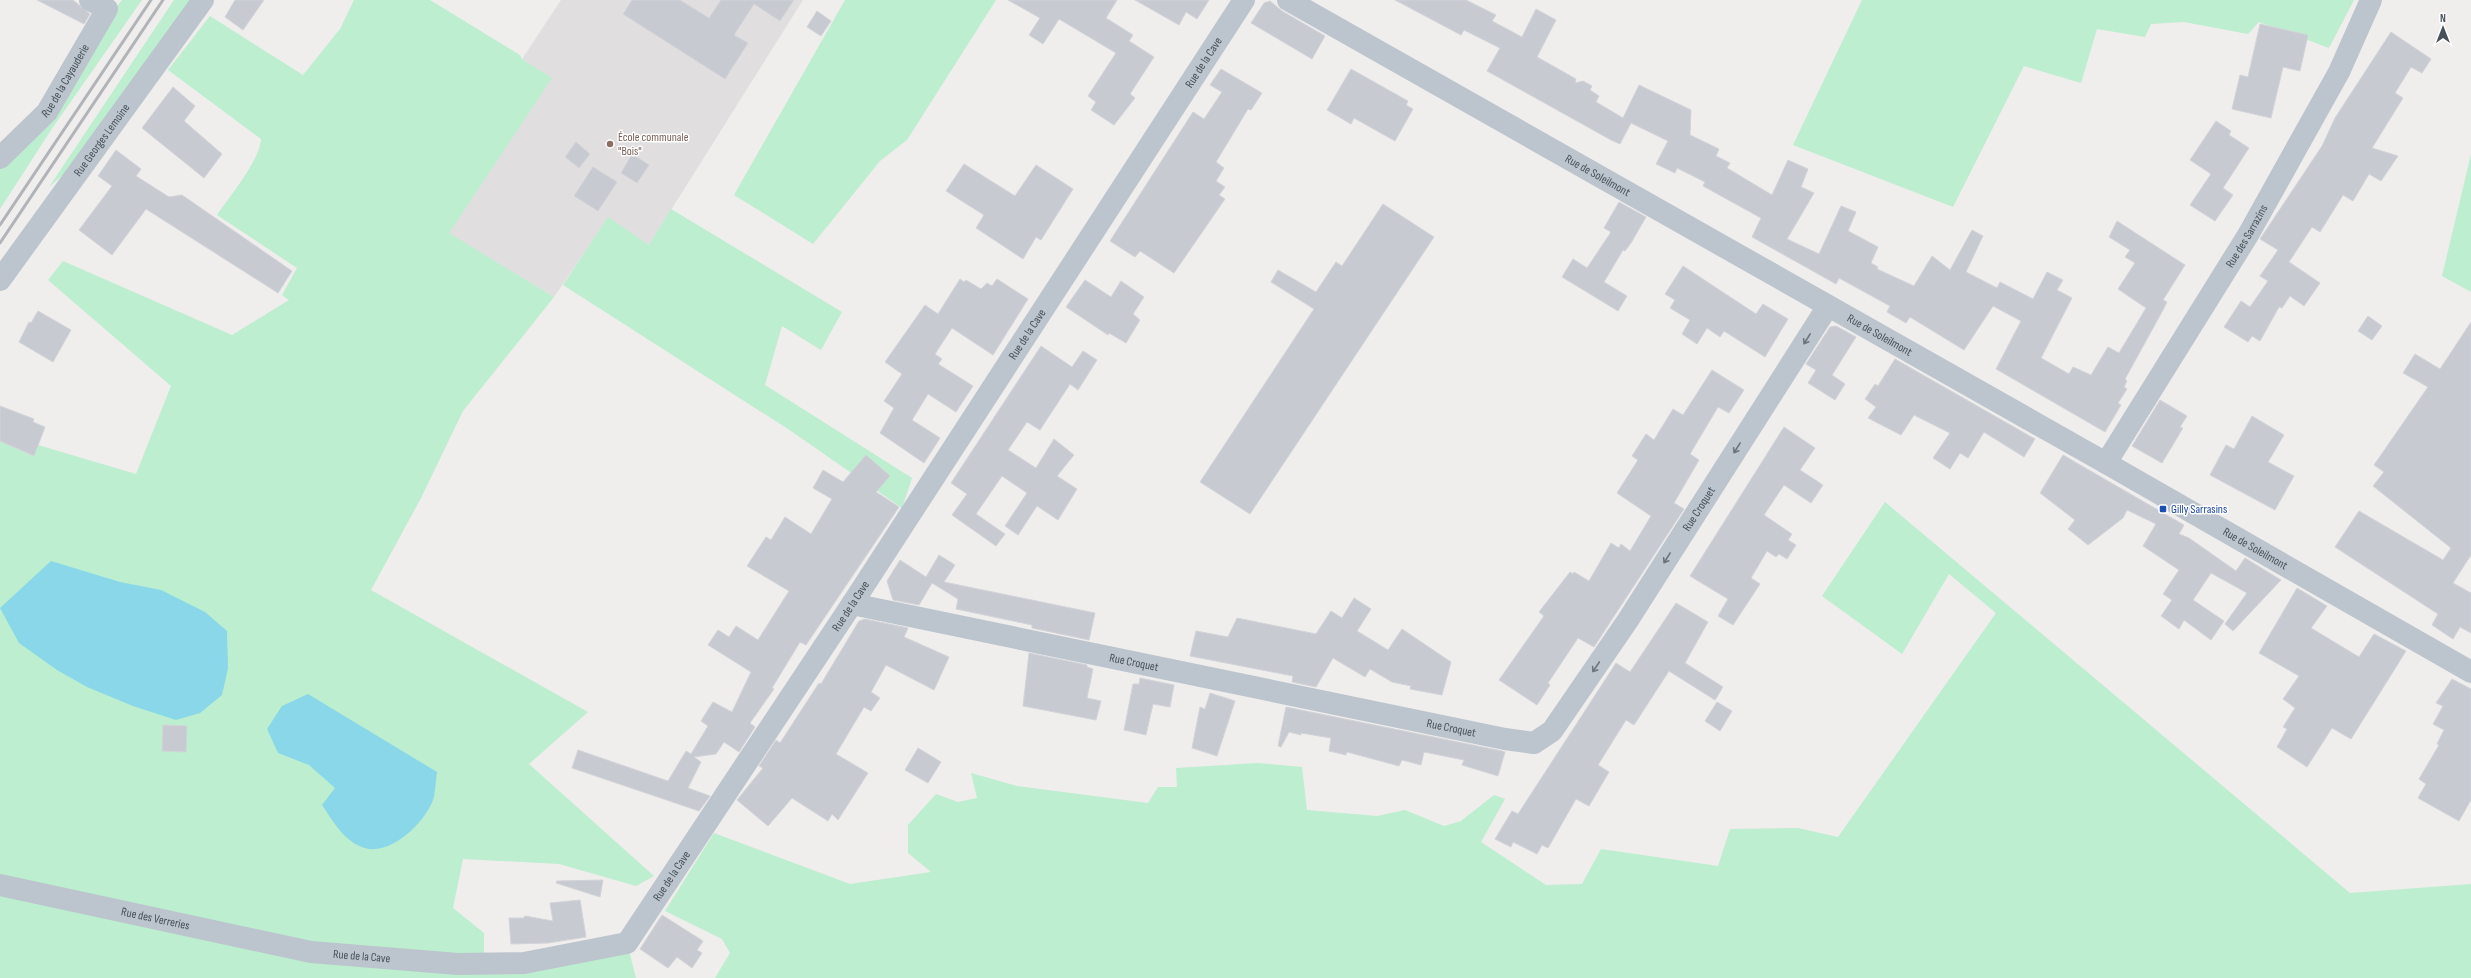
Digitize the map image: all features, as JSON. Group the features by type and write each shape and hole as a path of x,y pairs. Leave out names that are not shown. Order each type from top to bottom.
{"street":[{"name":"Rue de la Cayauderie","path":"0,158 47,112 107,9 90,0"},
{"name":"Rue Georges Lemoine","path":"0,280 203,0"},
{"name":"Rue de la Cave","path":"311,952 458,964 524,963 627,943 852,604 1244,0"},
{"name":"Rue de Soleilmont","path":"1288,0 2106,463 2471,672"},
{"name":"Rue des Sarrazins","path":"2106,463 2248,235 2339,72 2371,0"},
{"name":"Rue Croquet","path":"852,604 1482,734 1534,743 1552,731 1628,620 1828,306"},
{"name":"Rue des Verreries","path":"0,885 311,952"}],"shaded area":[{"name":"École communale \"Bois\"","path":"561,0 803,0 649,245 608,218 554,297 448,233 551,79 522,59"}],"green space":[{"path":"122,0 142,0 53,127 0,209 0,156"},
{"path":"174,0 201,0 97,146 49,187"},
{"path":"354,0 430,0 520,55 522,59 552,78 449,233 554,297 463,411 421,498 371,590 588,712 529,764 654,876 636,886 559,864 463,859 453,908 484,933 484,958 627,943 636,978 0,978 0,439 2,442 33,456 38,445 136,474 171,386 48,280 63,261 232,335 289,300 282,295 297,268 217,215 256,157 261,139 168,70 210,16 303,75 340,29"},
{"path":"845,0 996,0 907,140 880,161 813,244 734,195"},
{"path":"1862,0 2354,0 2329,48 2259,22 2248,34 2184,22 2151,24 2145,37 2097,29 2081,83 2024,66 1953,207 1793,145"},
{"path":"2471,154 2471,292 2442,276"},
{"path":"671,209 842,312 821,350 782,326 765,385 912,478 902,508 788,429 563,285 608,217 649,245"},
{"path":"1885,502 2350,893 2471,884 2471,978 715,978 730,953 722,939 665,911 714,833 850,884 931,872 908,853 908,825 936,794 958,802 977,798 971,773 1017,786 1148,803 1158,787 1177,787 1176,768 1258,763 1302,767 1307,810 1377,816 1405,810 1444,826 1461,821 1494,795 1505,799 1481,842 1546,885 1582,884 1601,849 1718,866 1730,829 1798,828 1838,837 1996,613 1949,574 1902,654 1822,596"}],"water":[{"path":"51,561 120,582 161,590 205,612 227,631 228,668 222,695 200,713 176,720 133,706 87,687 57,670 19,643 0,608"},
{"path":"308,694 437,772 434,797 430,806 416,826 396,842 386,847 375,849 365,848 351,841 335,824 322,805 335,788 309,765 278,753 267,729 282,706"}],"building":[{"path":"37,0 73,0 90,14 84,24"},
{"path":"235,0 264,0 243,30 225,17"},
{"path":"632,0 680,0 709,18 721,0 794,0 780,21 754,4 734,35 748,43 725,79 623,14"},
{"path":"1008,0 1117,0 1106,18 1133,35 1129,41 1154,57 1130,94 1135,98 1114,125 1091,110 1096,102 1088,96 1116,53 1059,19 1043,44 1029,35 1040,18"},
{"path":"1135,0 1209,0 1197,19 1186,12 1179,25"},
{"path":"1395,0 1466,0 1496,15 1492,21 1522,37 1536,9 1556,20 1537,57 1576,79 1575,83 1583,81 1592,86 1590,90 1599,96 1596,102 1623,118 1639,85 1691,110 1690,135 1719,149 1716,156 1730,163 1727,168 1772,195 1788,160 1808,169 1801,187 1814,193 1787,239 1819,254 1841,206 1856,212 1848,231 1878,247 1871,263 1878,267 1877,269 1914,286 1932,256 1950,270 1972,230 1983,236 1966,272 1997,288 2000,282 2033,299 2047,272 2063,280 2057,290 2072,298 2041,358 2069,374 2073,367 2091,375 2108,347 2119,353 2146,308 2118,289 2135,263 2125,257 2130,250 2109,237 2117,221 2185,265 2163,300 2167,302 2125,379 2127,381 2124,387 2127,389 2118,403 2121,405 2105,432 1996,369 2021,321 1993,306 1964,350 1910,317 1906,323 1887,312 1890,306 1839,278 1836,284 1752,237 1761,218 1703,186 1705,182 1677,168 1675,173 1656,164 1668,141 1631,123 1620,144 1611,140 1487,71 1500,48 1464,30 1461,35"},
{"path":"1270,1 1282,11 1325,36 1312,59 1251,23 1264,3"},
{"path":"817,11 831,21 821,36 807,27"},
{"path":"2260,24 2308,35 2300,71 2283,67 2271,118 2232,109 2240,75 2248,77"},
{"path":"2391,32 2431,59 2422,73 2411,67 2395,93 2403,98 2372,148 2398,156 2381,181 2369,174 2353,201 2343,195 2320,232 2312,227 2289,262 2320,283 2304,306 2290,296 2282,308 2279,307 2260,341 2252,336 2248,342 2224,327 2241,301 2250,307 2268,281 2260,276 2278,250 2260,239 2322,146 2335,118"},
{"path":"1221,69 1262,93 1251,110 1248,109 1216,162 1224,168 1216,181 1225,187 1219,195 1225,199 1174,273 1140,251 1135,257 1110,241 1193,112 1204,119 1222,92 1210,85"},
{"path":"1351,69 1408,101 1406,105 1413,109 1395,141 1354,118 1351,124 1327,110"},
{"path":"173,87 195,106 184,121 222,154 204,178 142,128"},
{"path":"2216,121 2231,131 2229,135 2249,148 2223,188 2233,195 2215,221 2190,205 2211,174 2190,160"},
{"path":"576,142 590,154 579,168 565,157"},
{"path":"116,150 141,169 136,176 169,197 182,195 292,271 278,293 146,209 112,255 79,230 112,186 98,176"},
{"path":"632,154 649,165 637,183 621,173"},
{"path":"964,164 1015,196 1036,165 1073,189 1041,240 1036,237 1023,259 976,228 984,215 946,191"},
{"path":"593,167 617,182 598,211 574,196"},
{"path":"1619,202 1646,217 1631,243 1625,251 1623,250 1604,282 1627,296 1618,311 1562,277 1573,259 1587,268 1611,232 1604,228"},
{"path":"1383,204 1434,237 1250,514 1200,482 1314,309 1271,282 1278,270 1316,292 1336,262 1342,266"},
{"path":"1683,266 1756,314 1763,304 1788,319 1765,357 1724,331 1720,337 1707,328 1697,344 1682,334 1690,320 1670,308 1675,300 1665,294"},
{"path":"960,279 964,282 966,280 981,289 987,283 992,286 997,279 1028,299 993,355 952,328 935,354 942,359 938,364 973,386 956,412 928,394 912,420 940,438 924,463 880,433 894,408 884,401 902,374 885,362 925,305 938,314"},
{"path":"1085,280 1111,297 1121,281 1144,297 1133,314 1140,320 1126,343 1109,333 1108,335 1066,307"},
{"path":"38,311 71,330 53,362 19,342 29,322 31,323"},
{"path":"2368,316 2382,326 2372,340 2358,331"},
{"path":"2471,322 2471,555 2453,583 2471,593 2471,633 2460,627 2453,639 2432,625 2438,614 2335,547 2359,511 2443,560 2451,548 2373,486 2384,472 2374,465 2428,387 2403,373 2415,354 2440,369"},
{"path":"1836,326 1856,337 1832,375 1845,384 1835,400 1808,383 1816,370 1806,364 1830,327"},
{"path":"1041,346 1072,367 1083,351 1097,360 1078,390 1070,384 1040,430 1027,422 1008,450 1036,468 1054,439 1074,455 1057,476 1077,489 1058,520 1037,506 1018,535 1005,526 1027,493 1002,476 976,514 1005,534 996,546 952,515 967,494 951,483"},
{"path":"1895,359 2035,439 2024,457 1984,432 1968,458 1960,453 1950,469 1933,458 1950,433 1914,415 1901,435 1868,418 1876,407 1865,399 1875,384 1878,386"},
{"path":"1712,370 1744,390 1729,413 1718,407 1690,454 1699,460 1674,503 1684,509 1594,647 1578,638 1548,683 1550,685 1537,705 1499,680 1544,616 1539,612 1570,572 1573,574 1574,572 1589,581 1611,543 1619,548 1621,544 1630,551 1651,516 1617,493 1638,460 1632,456 1646,434 1654,440 1673,409 1683,415"},
{"path":"2160,400 2187,416 2180,427 2183,428 2162,463 2132,446"},
{"path":"0,406 34,419 33,422 45,427 34,456 0,441"},
{"path":"2252,416 2284,435 2268,462 2294,476 2275,510 2210,475 2226,445 2234,449"},
{"path":"1784,427 1815,448 1800,470 1823,485 1811,503 1784,485 1764,515 1792,534 1788,540 1796,545 1787,559 1779,554 1776,557 1767,551 1751,578 1760,584 1733,625 1718,616 1728,599 1690,576"},
{"path":"866,455 890,476 876,492 899,507 806,645 800,642 772,688 774,689 750,723 755,727 739,752 724,742 716,754 694,757 701,762 688,788 710,796 699,811 572,768 578,750 668,781 686,751 691,754 708,726 701,721 713,702 732,712 751,672 708,645 718,630 729,637 736,626 758,640 789,591 747,566 766,537 771,540 785,517 811,534 832,499 813,488 823,470 843,482"},
{"path":"2063,455 2184,525 2179,534 2189,538 2236,571 2245,558 2281,580 2233,631 2225,624 2247,593 2211,573 2193,600 2224,621 2211,640 2184,620 2179,629 2161,616 2172,600 2163,594 2179,570 2143,546 2156,524 2127,510 2123,518 2088,545 2068,529 2075,520 2040,493"},
{"path":"939,555 955,565 944,582 1095,613 1089,640 1032,628 1032,625 956,609 958,599 932,583 919,605 893,600 887,581 900,560 926,577"},
{"path":"2297,588 2327,606 2311,628 2359,657 2374,634 2406,651 2351,739 2332,728 2307,767 2277,747 2287,729 2283,727 2295,708 2283,699 2299,676 2259,653"},
{"path":"1354,598 1371,609 1357,631 1388,650 1402,629 1451,662 1442,695 1410,689 1411,686 1392,682 1370,669 1365,677 1333,658 1316,687 1292,682 1293,676 1190,656 1196,631 1228,637 1237,618 1316,634 1331,611 1342,618"},
{"path":"1676,603 1708,622 1685,663 1723,687 1715,700 1669,671 1634,725 1626,720 1598,765 1609,772 1589,806 1576,799 1548,848 1542,845 1537,854 1513,842 1511,847 1495,839 1512,811 1518,814 1616,663 1630,672"},
{"path":"865,619 908,628 904,637 949,657 934,690 886,665 871,692 880,698 871,711 864,707 836,754 868,773 838,820 832,814 828,821 792,798 768,826 737,800 763,768 759,766 776,740 780,743 819,683 821,684 859,621"},
{"path":"1029,653 1087,665 1087,667 1093,669 1087,698 1101,701 1096,720 1023,706"},
{"path":"1140,678 1174,685 1170,707 1153,704 1146,735 1124,730 1133,684 1139,684"},
{"path":"2452,679 2471,689 2471,800 2459,821 2418,798 2426,784 2419,779 2439,745 2437,744 2444,730 2433,724 2443,706 2436,703"},
{"path":"1210,693 1235,701 1217,756 1192,748 1200,707 1205,709"},
{"path":"1717,702 1732,711 1720,731 1705,721"},
{"path":"1286,707 1505,752 1498,776 1462,765 1464,760 1424,752 1421,765 1402,760 1399,766 1347,752 1346,755 1329,751 1331,738 1301,733 1301,735 1289,732 1281,747 1278,746"},
{"path":"163,725 187,726 186,752 162,751"},
{"path":"918,748 941,762 928,783 905,770"},
{"path":"603,880 600,897 556,883 557,881"},
{"path":"580,900 586,937 548,943 511,944 509,918 524,918 525,916 553,921 550,903"},
{"path":"662,915 703,941 697,950 702,953 692,968 677,957 668,968 640,949"}],"railway":[{"path":"0,225 151,0"},
{"path":"0,243 163,0"}],"place":[{"name":"École communale \"Bois\"","path":"610,144"},
{"name":"Gilly Sarrasins","path":"2163,509"}]}
